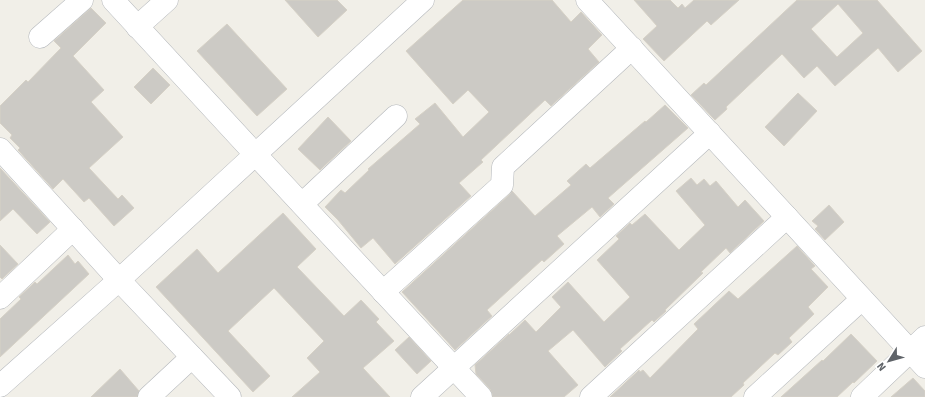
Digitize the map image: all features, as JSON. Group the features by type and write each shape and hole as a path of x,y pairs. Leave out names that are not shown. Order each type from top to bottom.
{"street":[{"path":"40,37 82,0"},
{"path":"113,0 481,397"},
{"path":"137,27 167,0"},
{"path":"0,386 118,280 423,0"},
{"path":"587,0 862,299 918,344 925,367"},
{"path":"383,292 502,185 503,167 632,48"},
{"path":"302,204 396,116"},
{"path":"422,397 710,133"},
{"path":"0,149 118,280 230,397"},
{"path":"591,397 787,217"},
{"path":"0,298 73,230"},
{"path":"755,397 862,299"},
{"path":"862,397 918,344"},
{"path":"149,397 192,357"}],"building":[{"path":"285,0 337,0 347,10 318,37"},
{"path":"463,0 552,0 571,22 581,12 602,35 588,49 599,62 551,106 545,100 481,160 483,162 459,183 471,196 395,264 373,238 361,248 325,207 341,190 345,193 369,170 368,169 420,124 415,119 435,103 463,137 489,112 468,90 453,104 406,51"},
{"path":"634,0 670,0 678,8 682,4 685,8 694,0 739,0 711,25 707,21 664,61 643,39 657,26"},
{"path":"797,0 877,0 922,51 898,72 878,48 835,86 817,66 804,78 782,54 726,107 727,109 715,120 691,95 704,83 706,85","holes":["838,4 863,33 837,57 811,29"]},
{"path":"91,8 106,23 73,56 104,90 91,102 123,137 89,168 118,199 122,195 134,208 114,226 89,198 84,202 63,179 53,189 18,150 20,148 10,138 12,135 0,123 0,106 26,80 28,82 61,48 54,41"},
{"path":"227,24 287,89 257,116 197,51"},
{"path":"153,68 170,85 151,104 134,87"},
{"path":"798,93 817,111 784,146 765,127"},
{"path":"665,105 688,128 608,198 614,204 600,217 592,207 557,236 564,244 544,262 542,260 487,310 492,316 455,350 402,292 512,191 535,216 571,185 567,181 586,164 590,168"},
{"path":"328,117 351,141 320,170 298,149"},
{"path":"0,168 50,222 37,234 13,209 0,221"},
{"path":"691,178 697,185 704,179 710,186 716,181 738,207 745,200 764,221 730,253 726,248 701,272 703,273 665,310 666,311 654,322 652,320 620,349 622,351 605,367 573,330 548,351 578,385 564,397 493,397 490,389 476,374 475,365 525,320 536,332 561,307 552,297 568,282 604,322 630,297 597,260 619,239 616,236 630,223 632,225 645,214 679,250 705,225 676,191"},
{"path":"829,205 844,222 825,240 815,229 818,226 812,221"},
{"path":"283,213 316,249 297,267 344,316 361,300 379,319 376,322 394,341 363,368 390,397 292,397 320,372 307,358 324,341 274,288 228,331 270,376 253,392 156,287 197,249 218,273"},
{"path":"0,245 18,264 2,279 0,277"},
{"path":"797,246 815,266 811,269 828,287 808,307 814,314 789,338 792,342 778,355 775,353 743,383 744,385 731,397 610,397 639,370 640,372 643,370 650,378 698,329 694,324 729,291 738,299"},
{"path":"68,255 75,264 78,261 89,274 0,357 0,319 21,299 19,297 35,282 37,284"},
{"path":"851,334 877,361 854,383 853,382 837,397 781,397 822,360 823,361"},
{"path":"409,337 431,361 417,374 395,350"},
{"path":"120,369 139,391 137,397 91,397"},
{"path":"913,378 925,391 925,397 891,397"}]}
